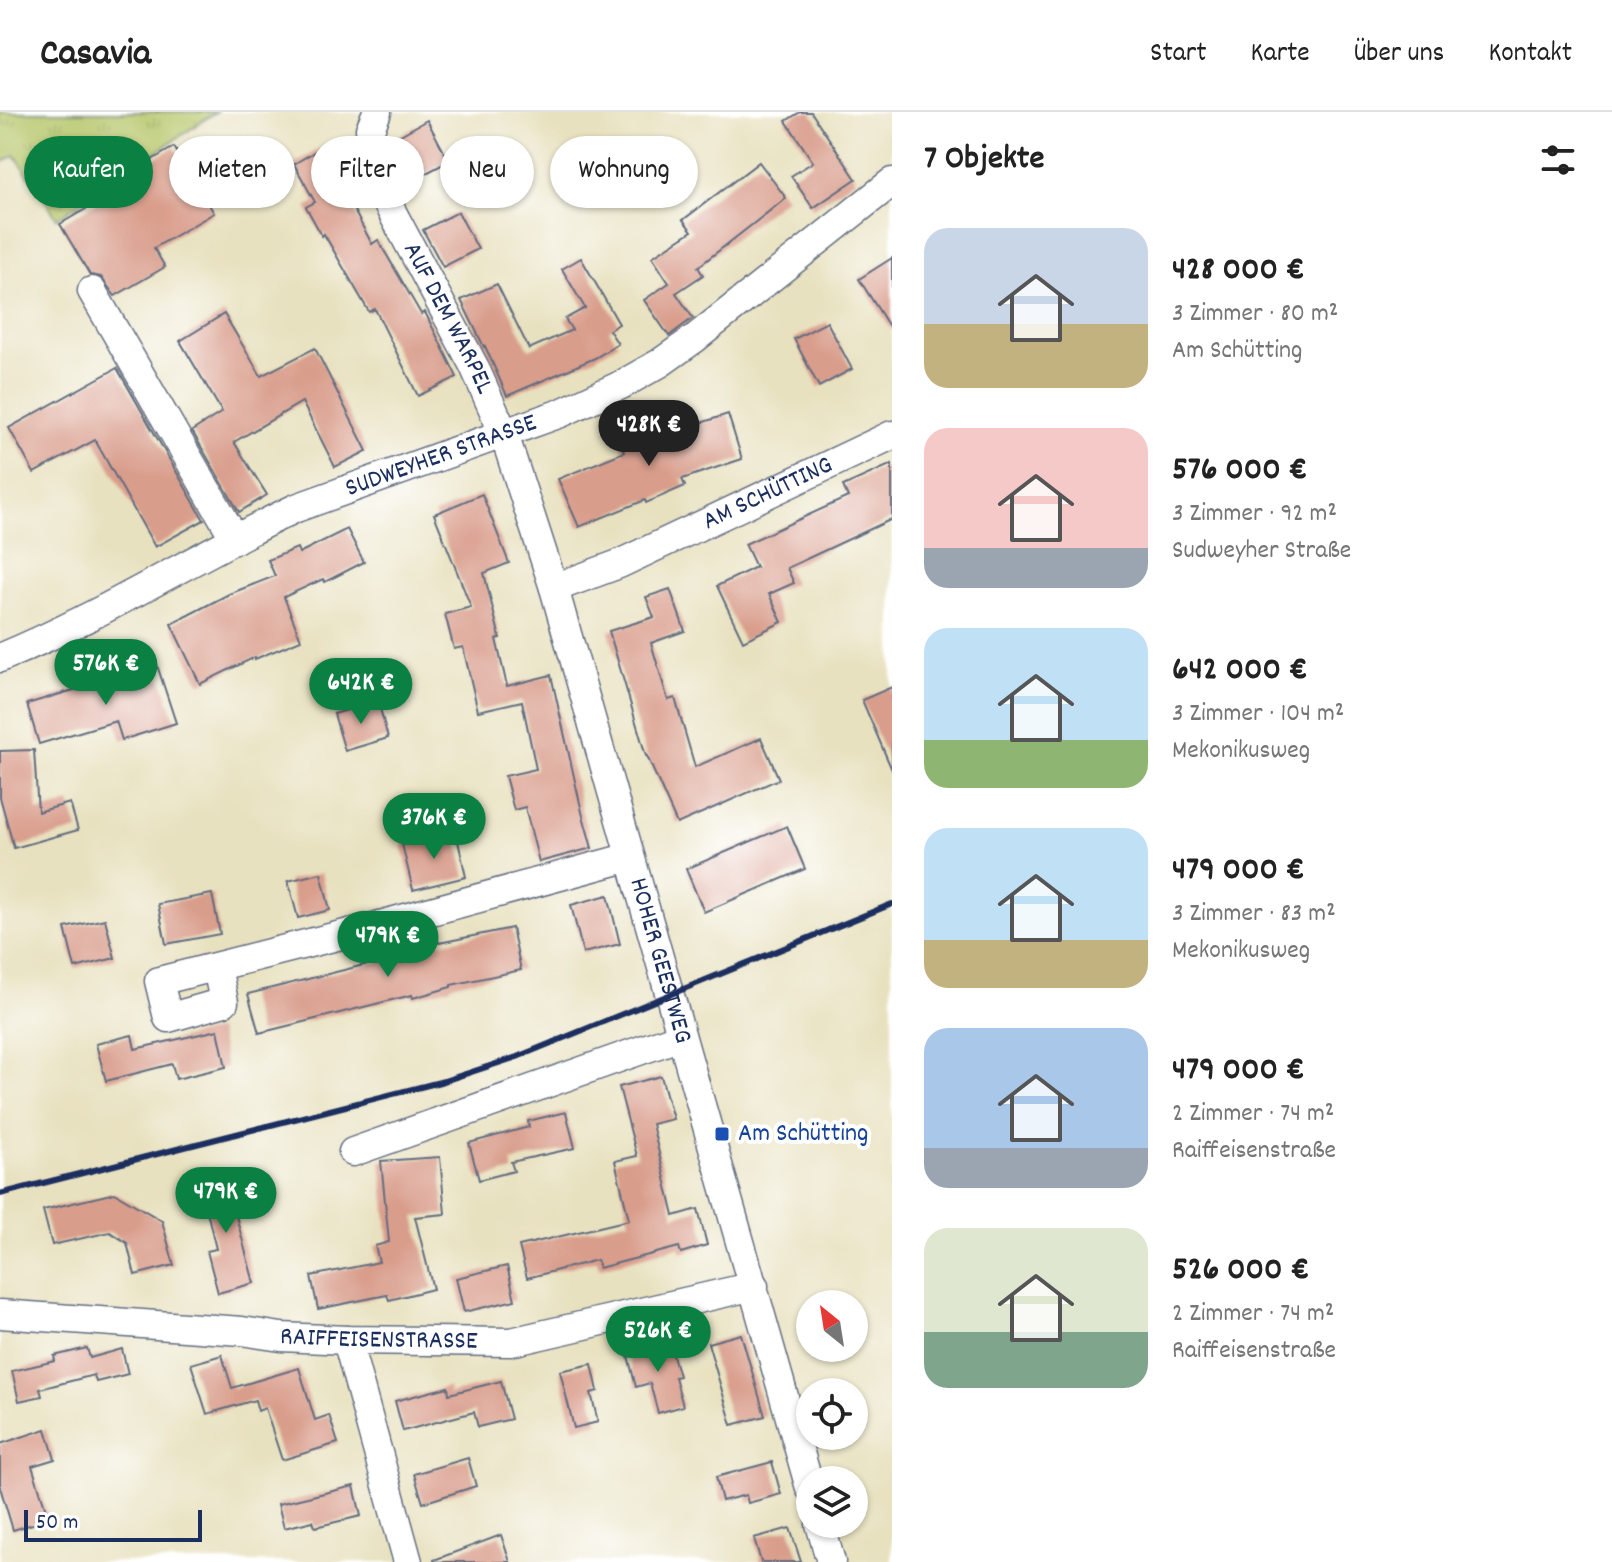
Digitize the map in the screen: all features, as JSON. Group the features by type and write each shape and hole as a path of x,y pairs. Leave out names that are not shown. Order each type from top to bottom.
{"street":[{"name":"AUF DEM WARPEL","path":"377,112 370,129 375,180 474,366 504,434"},
{"name":"SUDWEYHER STRASSE","path":"0,658 80,622 296,508 561,413 621,385 694,339 892,182"},
{"path":"92,291 235,539"},
{"name":"HOHER GEESTWEG","path":"504,434 554,588 804,1466"},
{"name":"AM SCHÜTTING","path":"554,588 619,564 892,435"},
{"path":"217,967 630,857"},
{"path":"353,1152 681,1036"},
{"name":"RAIFFEISENSTRASSE","path":"0,1314 242,1331 281,1337 511,1342 754,1286"},
{"path":"347,1340 408,1562"},
{"path":"824,1538 831,1562"}],"green space":[{"path":"0,112 216,112 180,136 169,136 169,143 153,154 153,136 24,136 24,168 15,155 0,164"},
{"path":"50,208 72,208 57,218"}],"building":[{"path":"800,112 811,112 856,179 813,208 791,176 813,162 786,121"},
{"path":"427,120 440,144 440,166 424,174 424,136 399,136"},
{"path":"169,150 169,208 211,208 214,213 154,248 165,267 115,296 101,277 90,275 60,224 88,208 153,208 153,159"},
{"path":"311,154 311,195 295,166"},
{"path":"759,162 786,198 698,267 703,275 676,293 693,318 669,336 644,300 669,283 652,257 692,231 683,220"},
{"path":"311,204 311,208 353,208 372,244 378,240 421,314 425,312 457,377 418,396 375,309 369,312 306,207"},
{"path":"458,212 478,249 443,267 423,230"},
{"path":"581,258 619,324 609,330 618,344 595,358 507,396 461,300 497,284 529,349 572,330 565,319 585,308 562,269"},
{"path":"892,258 892,331 859,279"},
{"path":"224,314 261,376 315,348 367,451 335,467 302,402 234,442 267,495 239,512 192,431 222,412 180,341"},
{"path":"827,322 852,369 819,387 794,339"},
{"path":"117,368 204,520 155,547 95,440 34,473 9,428"},
{"path":"728,414 742,459 682,479 685,486 579,527 558,479 624,452 618,438 658,422 664,435"},
{"path":"892,464 892,519 787,568 794,583 769,594 782,622 743,641 717,586 756,567 745,544 848,497 843,486"},
{"path":"482,494 509,563 484,573 500,638 496,639 507,686 551,675 592,848 539,862 525,807 514,810 505,776 536,769 522,701 478,711 463,647 454,649 445,614 471,607 434,514"},
{"path":"347,529 364,562 325,582 323,579 284,597 301,640 255,657 200,684 171,624 229,594 275,576 268,560 297,548 299,553"},
{"path":"670,589 685,631 651,643 668,700 675,698 695,767 761,738 779,779 677,824 646,756 609,631 654,617 646,597"},
{"path":"157,665 176,723 122,740 116,721 39,744 27,704"},
{"path":"892,687 892,770 862,700"},
{"path":"378,701 388,738 345,751 334,714"},
{"path":"34,750 38,812 70,803 78,830 14,848 0,797 0,751"},
{"path":"787,826 805,869 704,912 686,869"},
{"path":"456,832 466,877 413,890 402,844"},
{"path":"321,873 330,910 298,918 288,881"},
{"path":"212,894 220,934 166,944 158,904"},
{"path":"608,895 620,944 583,953 571,905"},
{"path":"105,919 115,958 75,968 65,928"},
{"path":"512,928 521,970 259,1033 248,994 400,956 397,946 436,935 439,943"},
{"path":"218,1030 226,1067 176,1079 172,1064 106,1081 96,1044 132,1035 135,1049"},
{"path":"661,1076 673,1119 652,1124 674,1216 698,1209 707,1245 681,1253 679,1247 599,1268 597,1260 527,1278 519,1246 629,1220 615,1161 637,1156 619,1087"},
{"path":"566,1112 575,1148 511,1162 514,1171 479,1180 469,1143 529,1127 528,1121"},
{"path":"440,1157 445,1214 415,1217 433,1289 389,1300 387,1295 318,1309 311,1276 379,1262 375,1246 389,1242 381,1161"},
{"path":"231,1174 239,1211 235,1212 254,1283 218,1293 207,1251 216,1249 200,1182"},
{"path":"115,1193 162,1221 174,1265 135,1275 127,1243 110,1232 52,1245 43,1210"},
{"path":"507,1266 515,1300 464,1312 456,1278"},
{"path":"741,1334 765,1416 732,1425 708,1343"},
{"path":"668,1338 679,1376 675,1377 683,1406 658,1413 650,1383 636,1387 628,1356 643,1352 641,1345"},
{"path":"87,1348 90,1358 122,1349 128,1374 96,1382 94,1375 40,1389 42,1396 19,1401 12,1371 55,1361 54,1356"},
{"path":"222,1355 232,1388 299,1368 315,1420 329,1415 338,1443 282,1460 265,1408 258,1411 255,1400 207,1414 191,1364"},
{"path":"592,1364 598,1391 591,1393 598,1422 574,1428 560,1371"},
{"path":"501,1381 511,1419 478,1427 474,1412 403,1431 395,1401 448,1387 449,1394"},
{"path":"46,1429 55,1459 32,1466 49,1519 13,1530 0,1487 0,1444"},
{"path":"468,1458 476,1486 423,1503 414,1474"},
{"path":"772,1462 781,1494 748,1503 746,1495 722,1501 716,1477"},
{"path":"354,1486 361,1516 315,1527 313,1521 284,1528 278,1504"},
{"path":"790,1528 801,1562 761,1562 754,1538"},
{"path":"501,1535 510,1562 434,1562 434,1560"}],"railway":[{"path":"0,1194 444,1081 517,1057 892,904"}],"place":[{"name":"Am Schütting","path":"722,1134"}]}
